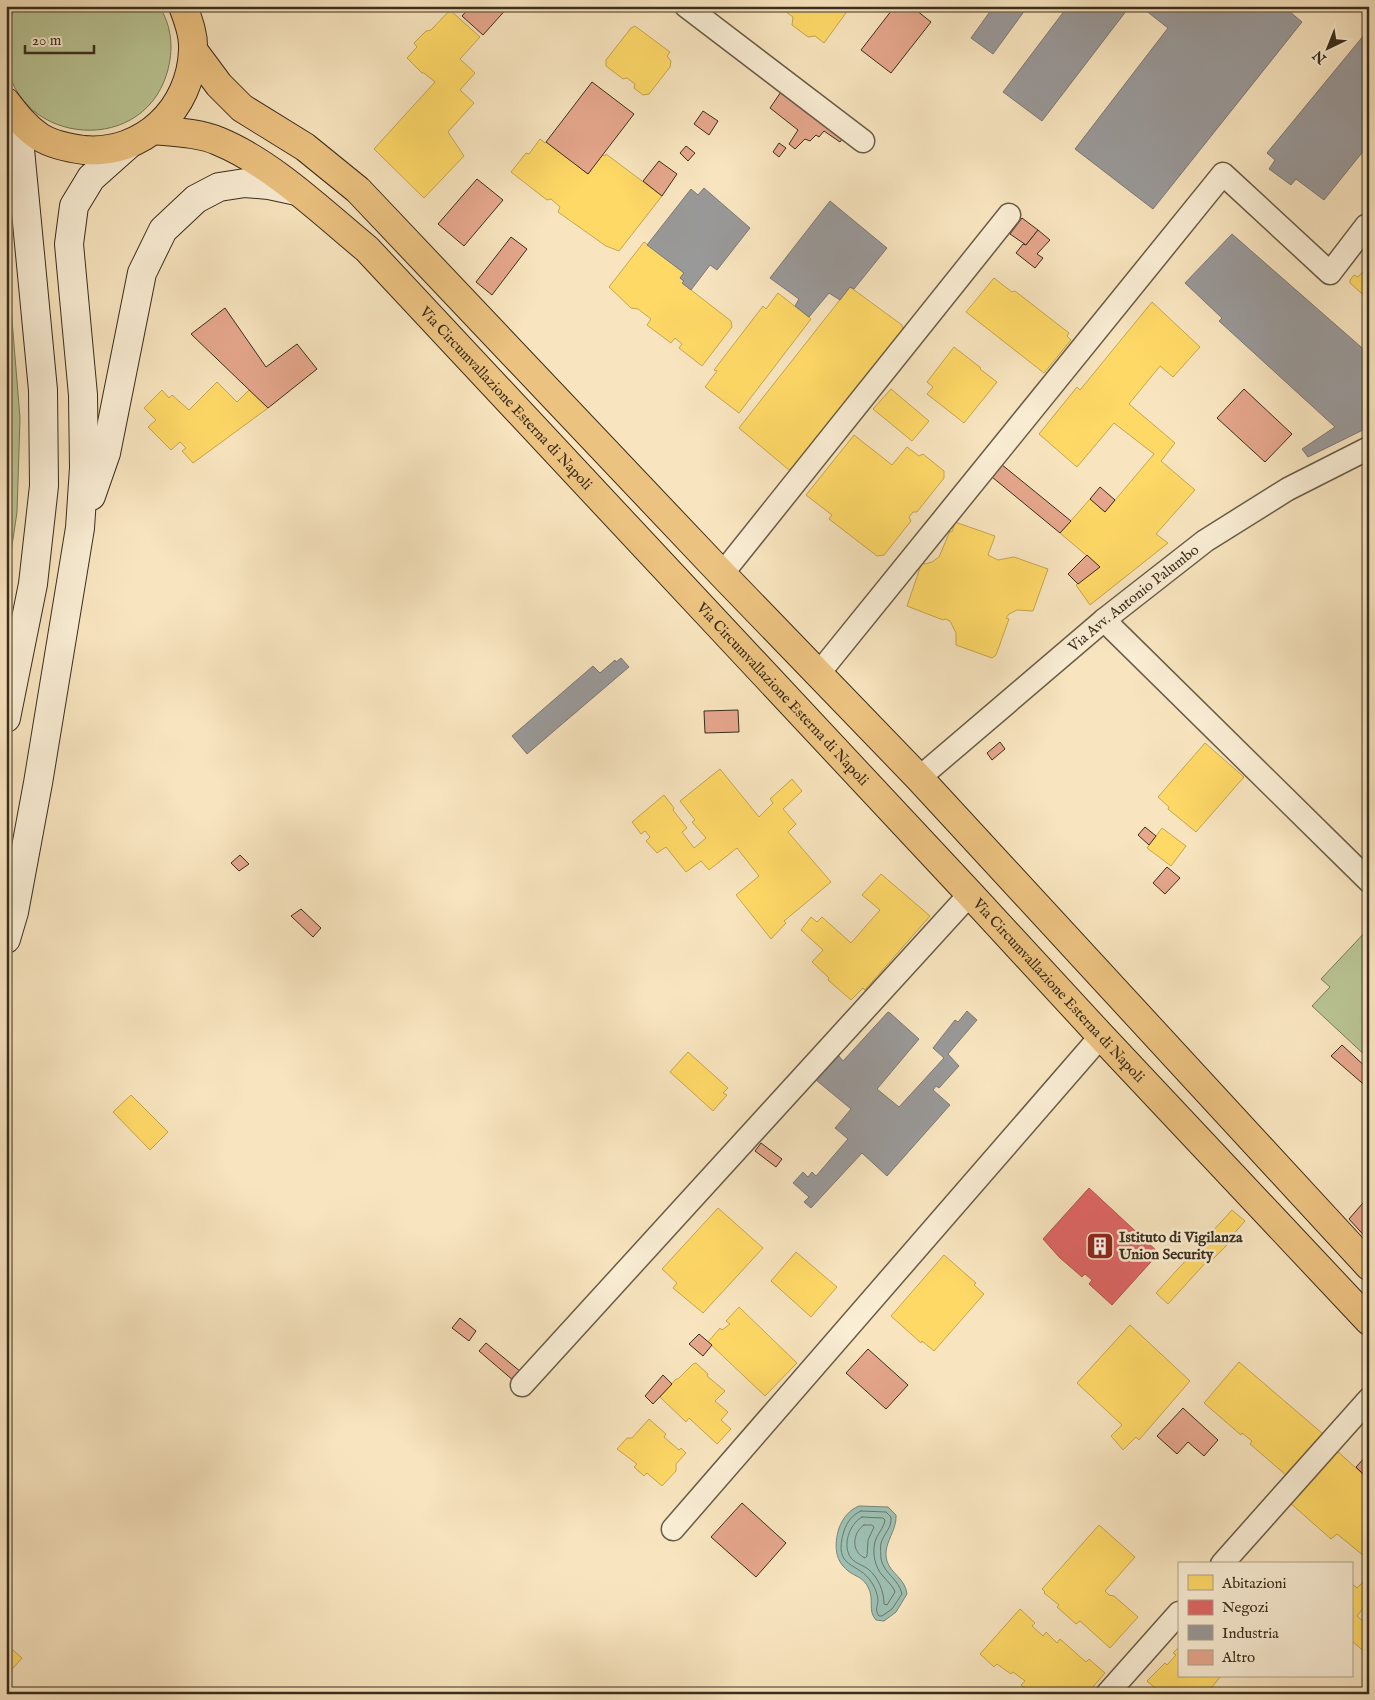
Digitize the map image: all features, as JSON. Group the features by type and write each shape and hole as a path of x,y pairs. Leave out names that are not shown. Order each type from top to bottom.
{"main road":[{"path":"6,939 14,912 36,792 80,528 84,468 83,396 69,244 74,206 91,178 128,145 154,130 175,108 189,80 193,50 190,26 183,6"},
{"path":"193,50 219,85 242,108 305,147 358,190 722,574 920,778 1369,1266"},
{"path":"12,110 41,137 69,148 98,151 128,145"},
{"path":"6,718 33,584 44,486 43,390 12,110"},
{"name":"Via Circumvallazione Esterna di Napoli","path":"154,130 217,140 252,158 297,191 367,249 1369,1321"},
{"path":"80,528 106,452 142,274 163,230 196,199 219,188 245,184 269,185 297,191"}],"street":[{"path":"686,6 863,141"},
{"path":"819,673 1223,174 1330,273 1366,226"},
{"path":"722,574 1009,215"},
{"name":"Via Avv. Antonio Palumbo","path":"920,778 1104,620 1205,541 1288,489 1369,448"},
{"path":"1104,620 1369,881"},
{"path":"522,1385 970,894"},
{"path":"673,1529 1101,1036"},
{"path":"1224,1562 1369,1399"},
{"path":"1107,1694 1178,1614"}],"green space":[{"path":"16,6 159,6 169,30 171,56 167,73 153,101 131,120 105,129 77,129 50,121 27,105 12,81 6,44 9,22"},
{"path":"6,246 20,418 17,512 6,586"},
{"path":"1369,928 1369,1059 1312,1006 1330,987 1321,979"}],"water":[{"path":"859,1506 888,1507 896,1515 886,1555 889,1565 904,1584 907,1594 896,1612 884,1621 876,1620 873,1616 871,1596 866,1584 861,1578 845,1569 838,1558 836,1541 839,1528 849,1512"}],"building: Abitazioni":[{"path":"770,6 851,6 824,43 815,36 808,37 792,25 793,17 782,9 777,11"},
{"path":"450,10 480,37 460,59 475,73 460,90 474,103 448,132 464,156 424,198 374,149 435,82 422,73 407,58 417,47 414,43 426,31 431,30"},
{"path":"635,26 670,52 667,56 671,61 670,67 649,94 643,95 634,88 635,84 627,78 623,79 606,66 606,60 631,28"},
{"path":"540,139 588,174 602,155 605,156 606,154 662,196 619,251 606,246 558,212 560,207 551,199 547,200 511,172 526,153 529,154"},
{"path":"644,242 684,273 680,278 684,281 682,283 731,321 732,327 702,366 679,348 682,344 675,338 671,343 647,325 651,319 638,309 631,308 609,287"},
{"path":"1369,265 1369,300 1350,283 1350,280 1354,275 1358,277"},
{"path":"994,278 1012,292 1015,291 1069,333 1067,336 1071,340 1044,373 966,312"},
{"path":"850,287 902,325 903,331 795,468 789,470 739,428"},
{"path":"778,293 811,319 739,413 705,387 717,371 714,370 763,306 766,309"},
{"path":"1152,302 1200,347 1173,377 1160,366 1129,404 1175,443 1161,461 1195,490 1156,534 1168,543 1090,605 1076,585 1100,567 1060,533 1090,499 1105,512 1154,454 1114,423 1077,467 1039,434 1077,387 1080,390"},
{"path":"954,347 997,382 964,423 927,394 933,387 927,382"},
{"path":"217,382 237,402 249,390 268,408 193,463 182,451 186,448 180,442 171,450 148,427 156,420 144,408 162,390 169,398 172,395 189,410"},
{"path":"891,389 929,421 912,441 873,409"},
{"path":"854,435 892,465 907,447 919,456 923,454 944,471 944,478 917,512 913,512 909,517 911,521 884,555 877,556 829,519 832,515 806,495"},
{"path":"955,522 995,536 988,555 998,560 1014,557 1048,569 1033,611 1017,610 1009,614 1006,618 1009,619 996,655 992,658 956,645 956,633 950,621 907,606 922,562 925,564 932,562 939,557"},
{"path":"1205,743 1244,777 1196,832 1168,809 1169,807 1158,797"},
{"path":"720,769 759,817 773,803 770,799 792,779 802,791 783,809 796,824 788,832 831,882 784,921 786,923 771,939 736,895 759,876 737,848 709,870 701,861 686,872 666,847 657,853 646,841 650,837 645,831 641,834 632,822 664,795 687,828 682,832 694,848 706,838 692,822 695,820 680,801"},
{"path":"1162,828 1186,846 1171,866 1147,848"},
{"path":"881,874 930,916 865,990 863,988 851,1000 828,980 829,978 812,962 823,950 801,930 811,917 817,922 822,917 851,943 880,910 862,895"},
{"path":"688,1052 728,1088 723,1093 727,1095 713,1111 670,1072"},
{"path":"131,1095 168,1132 150,1150 113,1112"},
{"path":"718,1208 763,1248 703,1313 673,1288 677,1283 662,1269"},
{"path":"1232,1210 1245,1221 1231,1237 1233,1239 1211,1261 1209,1259 1168,1304 1156,1293"},
{"path":"796,1252 837,1287 811,1317 771,1281"},
{"path":"944,1255 976,1283 974,1285 984,1294 934,1351 922,1341 921,1343 891,1316"},
{"path":"739,1307 797,1363 765,1396 708,1342 720,1328 722,1330 730,1324 726,1321"},
{"path":"1130,1325 1190,1381 1139,1440 1136,1437 1123,1450 1111,1436 1122,1425 1077,1383"},
{"path":"1239,1362 1323,1434 1287,1476 1250,1444 1252,1441 1242,1433 1241,1435 1204,1403"},
{"path":"696,1363 708,1374 707,1376 725,1391 715,1401 728,1412 721,1420 731,1429 717,1444 689,1418 686,1422 660,1397 676,1379"},
{"path":"649,1419 666,1434 664,1437 679,1450 681,1448 686,1453 676,1464 676,1471 662,1486 647,1473 644,1476 634,1467 637,1464 617,1449 627,1438 632,1438"},
{"path":"1335,1449 1369,1480 1369,1560 1337,1534 1331,1539 1289,1502"},
{"path":"1099,1525 1135,1557 1105,1591 1109,1595 1114,1596 1138,1617 1110,1648 1080,1621 1076,1624 1057,1607 1059,1605 1044,1593 1042,1589"},
{"path":"1369,1576 1369,1601 1357,1616 1369,1626 1369,1656 1352,1641 1352,1584 1357,1588"},
{"path":"1020,1609 1035,1623 1032,1626 1043,1636 1046,1632 1057,1643 1060,1639 1086,1662 1089,1659 1105,1673 1087,1694 1045,1694 1042,1691 1039,1694 1031,1694 1021,1685 1025,1681 997,1664 994,1667 980,1654"},
{"path":"6,1644 22,1658 6,1676"},
{"path":"1178,1648 1178,1678 1219,1678 1211,1688 1218,1694 1162,1694 1147,1681 1165,1663 1167,1665 1176,1655 1173,1653"}],"building: Negozi":[{"name":"Istituto di Vigilanza Union Security","path":"1089,1188 1159,1253 1112,1305 1089,1284 1092,1280 1085,1274 1082,1277 1059,1257 1043,1239"}],"building: Industria":[{"path":"994,6 1028,6 993,54 971,38"},
{"path":"1068,6 1130,6 1042,121 1003,92"},
{"path":"1140,6 1283,6 1302,22 1153,209 1075,149 1168,28"},
{"path":"1369,29 1369,144 1324,200 1296,179 1291,185 1269,169 1275,160 1267,153"},
{"path":"704,188 750,228 717,270 710,265 691,290 682,283 684,281 680,278 684,273 647,245 691,189 698,195"},
{"path":"830,201 887,248 854,289 850,287 840,300 829,293 809,317 795,306 799,299 770,278"},
{"path":"1232,234 1369,354 1369,397 1362,404 1369,410 1367,412 1369,427 1308,457 1302,449 1335,427 1219,321 1222,318 1185,283"},
{"path":"621,658 629,667 527,754 512,736 593,666 600,673 615,660 616,662"},
{"path":"967,1011 977,1020 948,1054 959,1066 939,1088 936,1086 933,1090 950,1105 887,1176 862,1153 811,1208 804,1202 809,1197 793,1183 803,1172 808,1177 812,1172 816,1176 848,1139 835,1128 851,1109 816,1080 838,1055 843,1061 888,1012 919,1039 877,1089 899,1107 944,1058 933,1048 955,1020 958,1022"}],"building: Altro":[{"path":"471,6 509,6 483,35 462,16"},
{"path":"895,6 911,6 931,22 891,73 861,50"},
{"path":"592,82 634,114 588,174 546,142"},
{"path":"783,89 845,135 840,142 824,131 819,137 816,135 810,141 805,139 795,149 789,144 798,130 770,108"},
{"path":"703,111 718,121 709,135 694,124"},
{"path":"779,143 786,148 779,157 773,152"},
{"path":"686,146 695,153 688,161 680,153"},
{"path":"659,161 677,174 662,196 643,181"},
{"path":"477,179 503,200 464,246 438,224"},
{"path":"1022,218 1038,230 1026,245 1010,234"},
{"path":"1038,230 1050,240 1037,254 1043,258 1035,268 1016,253 1023,244 1026,245"},
{"path":"511,237 527,249 492,295 476,282"},
{"path":"225,308 266,367 297,344 317,369 268,408 191,334"},
{"path":"1244,389 1292,434 1265,462 1217,418"},
{"path":"1001,464 1071,521 1060,533 992,477"},
{"path":"1100,487 1115,500 1105,512 1090,499"},
{"path":"1087,555 1100,567 1078,584 1068,574"},
{"path":"738,710 739,732 705,733 704,711"},
{"path":"1000,742 1005,749 992,760 987,753"},
{"path":"1145,827 1156,836 1149,845 1138,835"},
{"path":"240,855 249,864 239,871 231,863"},
{"path":"1167,867 1180,878 1165,894 1153,883"},
{"path":"301,909 321,928 313,937 291,916"},
{"path":"1342,1045 1369,1070 1369,1089 1331,1056"},
{"path":"761,1143 782,1159 776,1167 755,1151"},
{"path":"1369,1196 1369,1241 1349,1219"},
{"path":"460,1318 476,1331 469,1341 452,1328"},
{"path":"699,1334 712,1345 703,1356 689,1344"},
{"path":"486,1343 521,1372 514,1381 479,1351"},
{"path":"868,1349 908,1385 886,1409 846,1373"},
{"path":"663,1375 672,1384 653,1404 645,1396"},
{"path":"1183,1408 1218,1440 1204,1456 1188,1442 1177,1454 1157,1436"},
{"path":"1369,1453 1369,1480 1356,1467"},
{"path":"742,1503 786,1543 756,1577 711,1537"}],"place":[{"name":"Istituto di Vigilanza Union Security","path":"1100,1246"}]}
